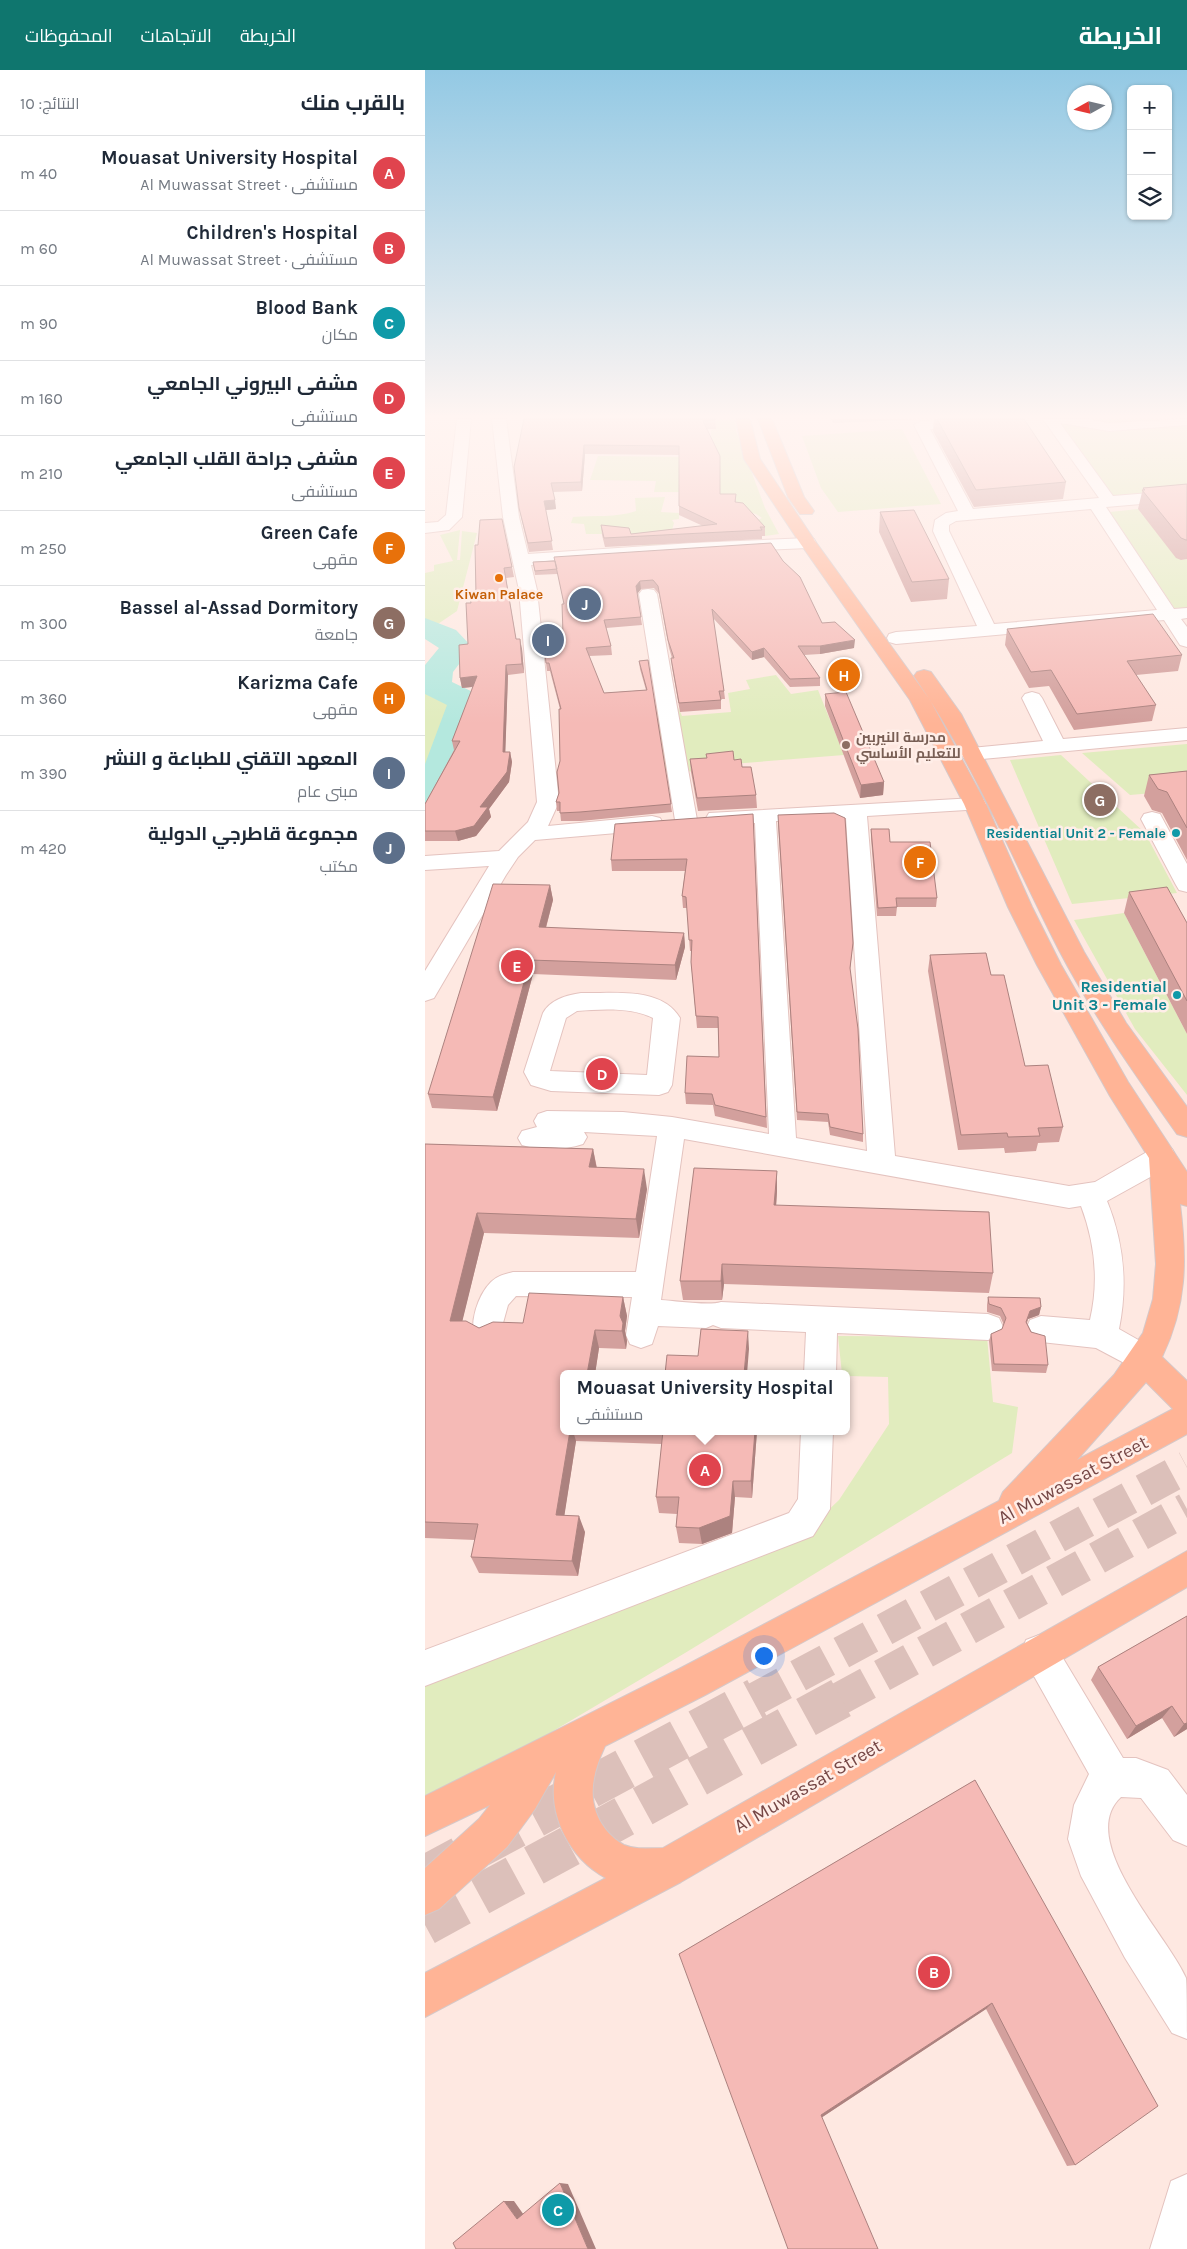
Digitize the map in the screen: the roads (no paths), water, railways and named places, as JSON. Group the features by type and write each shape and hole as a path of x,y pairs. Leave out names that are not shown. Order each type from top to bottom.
{"main road":[{"path":"793,521 920,700 975,804 1020,907 1049,966 1083,1029 1187,1195"},
{"path":"813,521 895,630 951,714 1072,952 1117,1029 1187,1127"},
{"path":"1001,1518 1127,1383 1145,1360 1163,1322 1170,1280 1162,1157"},
{"path":"1145,1360 1187,1402"},
{"name":"Al Muwassat Street","path":"425,1817 592,1733 1187,1418"},
{"name":"Al Muwassat Street","path":"425,1996 667,1868 1187,1568"},
{"path":"592,1733 579,1760 574,1777 575,1811 581,1827 590,1842 603,1855 619,1863 635,1868 667,1868"},
{"path":"425,1895 493,1833 521,1795 543,1758"}],"street":[{"path":"425,528 443,526 449,521"},
{"path":"425,992 505,858 531,834 543,818 548,802 528,590 512,521"},
{"path":"945,521 941,523 941,531 984,622"},
{"path":"1112,521 1157,599 1187,641"},
{"path":"522,560 693,548 808,543"},
{"path":"648,594 686,820"},
{"path":"895,630 984,622 1157,599"},
{"path":"984,622 1187,614"},
{"path":"1031,698 1056,746"},
{"path":"971,754 1187,734"},
{"path":"531,834 686,820 975,804"},
{"path":"856,810 882,1166"},
{"path":"765,815 783,1148"},
{"path":"1152,819 1187,885"},
{"path":"425,863 505,858"},
{"path":"644,1311 665,1132 659,1085 667,1018 661,1010 644,1004 571,1003 555,1013 537,1072 540,1078 551,1081 659,1085"},
{"path":"539,1130 583,1121 783,1148 1069,1197 1091,1195 1112,1187 1162,1157"},
{"path":"1091,1195 1106,1238 1109,1261 1108,1310 1102,1335"},
{"path":"487,1332 496,1296 513,1284 644,1311 988,1327"},
{"path":"819,1370 822,1320"},
{"path":"1041,1329 1088,1332 1102,1335 1132,1349 1145,1360"},
{"path":"425,1668 801,1525 813,1509 815,1500 817,1435"},
{"path":"1039,1653 1113,1778"},
{"path":"1187,1826 1154,1784 1136,1777 1113,1778 1101,1789 1093,1805 1088,1839 1101,1876 1140,1944 1187,2018"},
{"path":"1173,2249 1187,2197"}],"waterway":[{"path":"425,627 445,637 456,647 437,671 436,687 465,701 425,812"}],"tunnel":[{"path":"755,1699 1187,1467"},
{"path":"839,1699 1187,1509"},
{"path":"425,1876 757,1698"},
{"path":"425,1925 841,1698"}],"place":[{"name":"Kiwan Palace","path":"499,578"},
{"name":"مجموعة قاطرجي الدولية","path":"585,604"},
{"name":"المعهد التقني للطباعة و النشر","path":"548,640"},
{"name":"Karizma Cafe","path":"844,675"},
{"name":"مدرسة النيربين للتعليم الأساسي","path":"846,745"},
{"name":"Bassel al-Assad Dormitory","path":"1100,800"},
{"name":"Residential Unit 2 - Female","path":"1176,833"},
{"name":"Green Cafe","path":"920,862"},
{"name":"مشفى جراحة القلب الجامعي","path":"517,966"},
{"name":"Residential Unit 3 - Female","path":"1177,995"},
{"name":"مشفى البيروني الجامعي","path":"602,1074"},
{"name":"Mouasat University Hospital","path":"705,1470"},
{"name":"Children's Hospital","path":"934,1972"},
{"name":"Blood Bank","path":"558,2210"}]}
